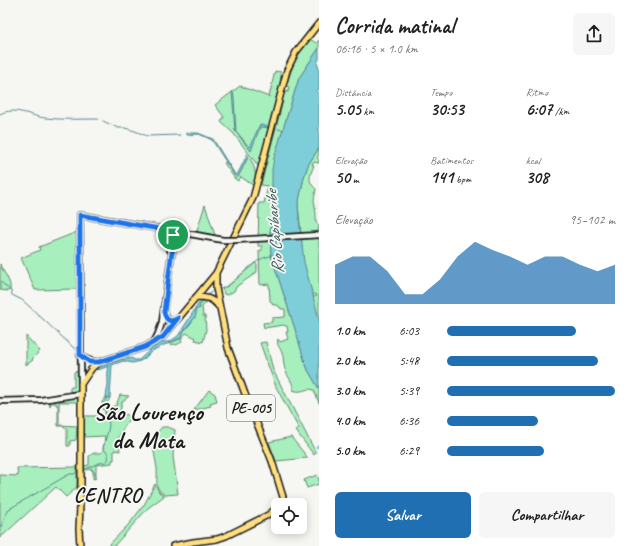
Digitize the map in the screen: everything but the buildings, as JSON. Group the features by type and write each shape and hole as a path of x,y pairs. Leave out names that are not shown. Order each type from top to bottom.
{"main road":[{"name":"PE-005","path":"80,546 81,384 93,367 99,362 152,344 163,337 178,318 199,297 216,272 253,198 287,70 296,52 319,23"},
{"name":"PE-005","path":"216,272 216,288 228,348 272,461 283,498"},
{"path":"199,297 214,300 220,309"},
{"path":"164,312 166,318 170,321 178,318"},
{"path":"173,546 217,539 226,536 271,513"}],"street":[{"path":"81,384 80,215 164,230 173,235 186,234 223,240 319,236"},
{"path":"164,230 173,235 186,234"},
{"path":"152,344 160,329 164,312 173,235"},
{"path":"80,355 90,362 99,362"},
{"path":"0,401 41,400 80,394"}],"green space":[{"path":"310,39 316,43 319,40 319,48 299,78 280,139 272,186 276,212 272,221 270,232 271,255 304,359 308,370 319,389 319,403 314,390 293,390 284,365 283,355 278,346 278,339 280,342 288,339 286,332 288,332 287,326 284,325 264,328 263,323 272,322 272,318 285,317 285,309 281,309 278,305 273,305 270,301 269,284 260,285 259,251 262,250 262,246 258,246 259,203 264,203 268,186 261,185 283,101 281,100 284,92 288,92 289,87 286,86 294,63 299,53"},
{"path":"275,71 281,72 280,83 259,167 233,133 221,122 224,117 215,105 240,86 269,97"},
{"path":"319,148 317,158 319,163 313,162 312,165 314,165 310,178 311,183 316,189 314,200 316,223 319,225 318,232 301,233 298,205 308,165"},
{"path":"249,157 255,171 254,186 241,177 238,181 235,179 224,163 226,162 235,176 238,177"},
{"path":"205,205 215,235 196,233"},
{"path":"77,232 78,289 35,290 21,258 40,250 39,247"},
{"path":"319,238 319,345 313,297 317,296 315,294 312,296 306,275 301,246 302,239"},
{"path":"255,263 257,264 256,273 237,286 234,291 226,295 224,294 222,288 228,286"},
{"path":"0,264 10,283 10,290 8,291 0,290"},
{"path":"203,300 207,300 202,307 203,316 205,316 206,330 203,342 195,340 196,338 186,333 181,339 182,342 176,345 171,345 170,343 180,339 184,331 195,317 195,310 200,308 199,306"},
{"path":"26,336 40,351 32,359 33,360 26,365"},
{"path":"266,342 273,370 316,453 314,455 296,431 299,429 276,387 260,343"},
{"path":"79,371 79,388 77,391 70,392 70,387 74,387 74,372"},
{"path":"209,390 215,394 217,401 210,403 211,406 194,410"},
{"path":"72,395 78,398 78,402 59,402 59,425 77,426 76,440 70,441 70,446 67,446 67,428 64,428 64,426 58,426 58,405 56,405 56,403 51,403 50,406 49,400"},
{"path":"120,395 129,396 122,402 120,412 124,416 126,414 130,417 118,438 120,451 114,450 114,460 112,460 112,463 96,465 96,478 93,479 93,471 90,469 83,471 83,466 89,465 89,456 94,453 101,453 103,450 105,436 83,437 83,416 105,416 102,402 106,397 110,398 106,405 112,408 113,406 116,406"},
{"path":"162,427 168,427 175,430 173,456 178,494 165,495 157,487 154,442 155,437"},
{"path":"291,437 308,458 276,461 269,442"},
{"path":"77,467 77,487 66,497 56,487 0,538 0,475 18,476 17,468"},
{"path":"317,475 319,484 307,488 304,480"},
{"path":"155,484 159,492 164,496 148,508 114,546 108,546 130,523 144,505"}],"water":[{"name":"Rio Capibaribe","path":"319,48 319,59 317,63 319,69 319,88 317,92 319,96 319,148 308,165 298,205 304,262 319,319 319,389 308,370 304,359 271,255 270,232 272,221 276,212 272,186 274,158 299,78"},
{"path":"232,92 234,98 236,131 248,146 250,147 259,126 269,127 260,127 251,151 235,131"},
{"path":"187,133 198,133 213,139 236,176 247,154 249,157 238,177 237,178 235,176 212,140 199,134 187,135"},
{"path":"202,298 203,301 199,306 200,308 195,310 195,317 184,331 180,339 152,351 140,361 133,363 123,361 112,365 110,398 106,397 109,366 98,370 95,369 120,360 131,358 139,360 153,347 163,342 169,342 178,336"}],"waterway":[{"path":"0,114 17,111 51,119 98,119"},
{"path":"103,121 118,128 125,128 147,136 180,135"},
{"path":"278,129 283,130"},
{"path":"221,289 228,286 259,260 273,256"},
{"path":"0,281 11,291 12,295 22,300 75,349"},
{"path":"206,296 214,290"},
{"path":"84,469 99,463 107,462 108,459 108,453 103,448 109,424 103,406 107,398"},
{"path":"91,468 95,473 95,478"},
{"path":"0,526 2,527 9,509 66,476 75,474 77,470"}],"district":[{"name":"São Lourenço da Mata","path":"148,426"},
{"name":"CENTRO","path":"108,495"}],"route":[{"path":"80,215 177,232 173,235 175,240 171,258 164,312 165,317 170,321 178,318 163,337 145,347 99,362 90,362 84,358 80,355 80,215"}]}
